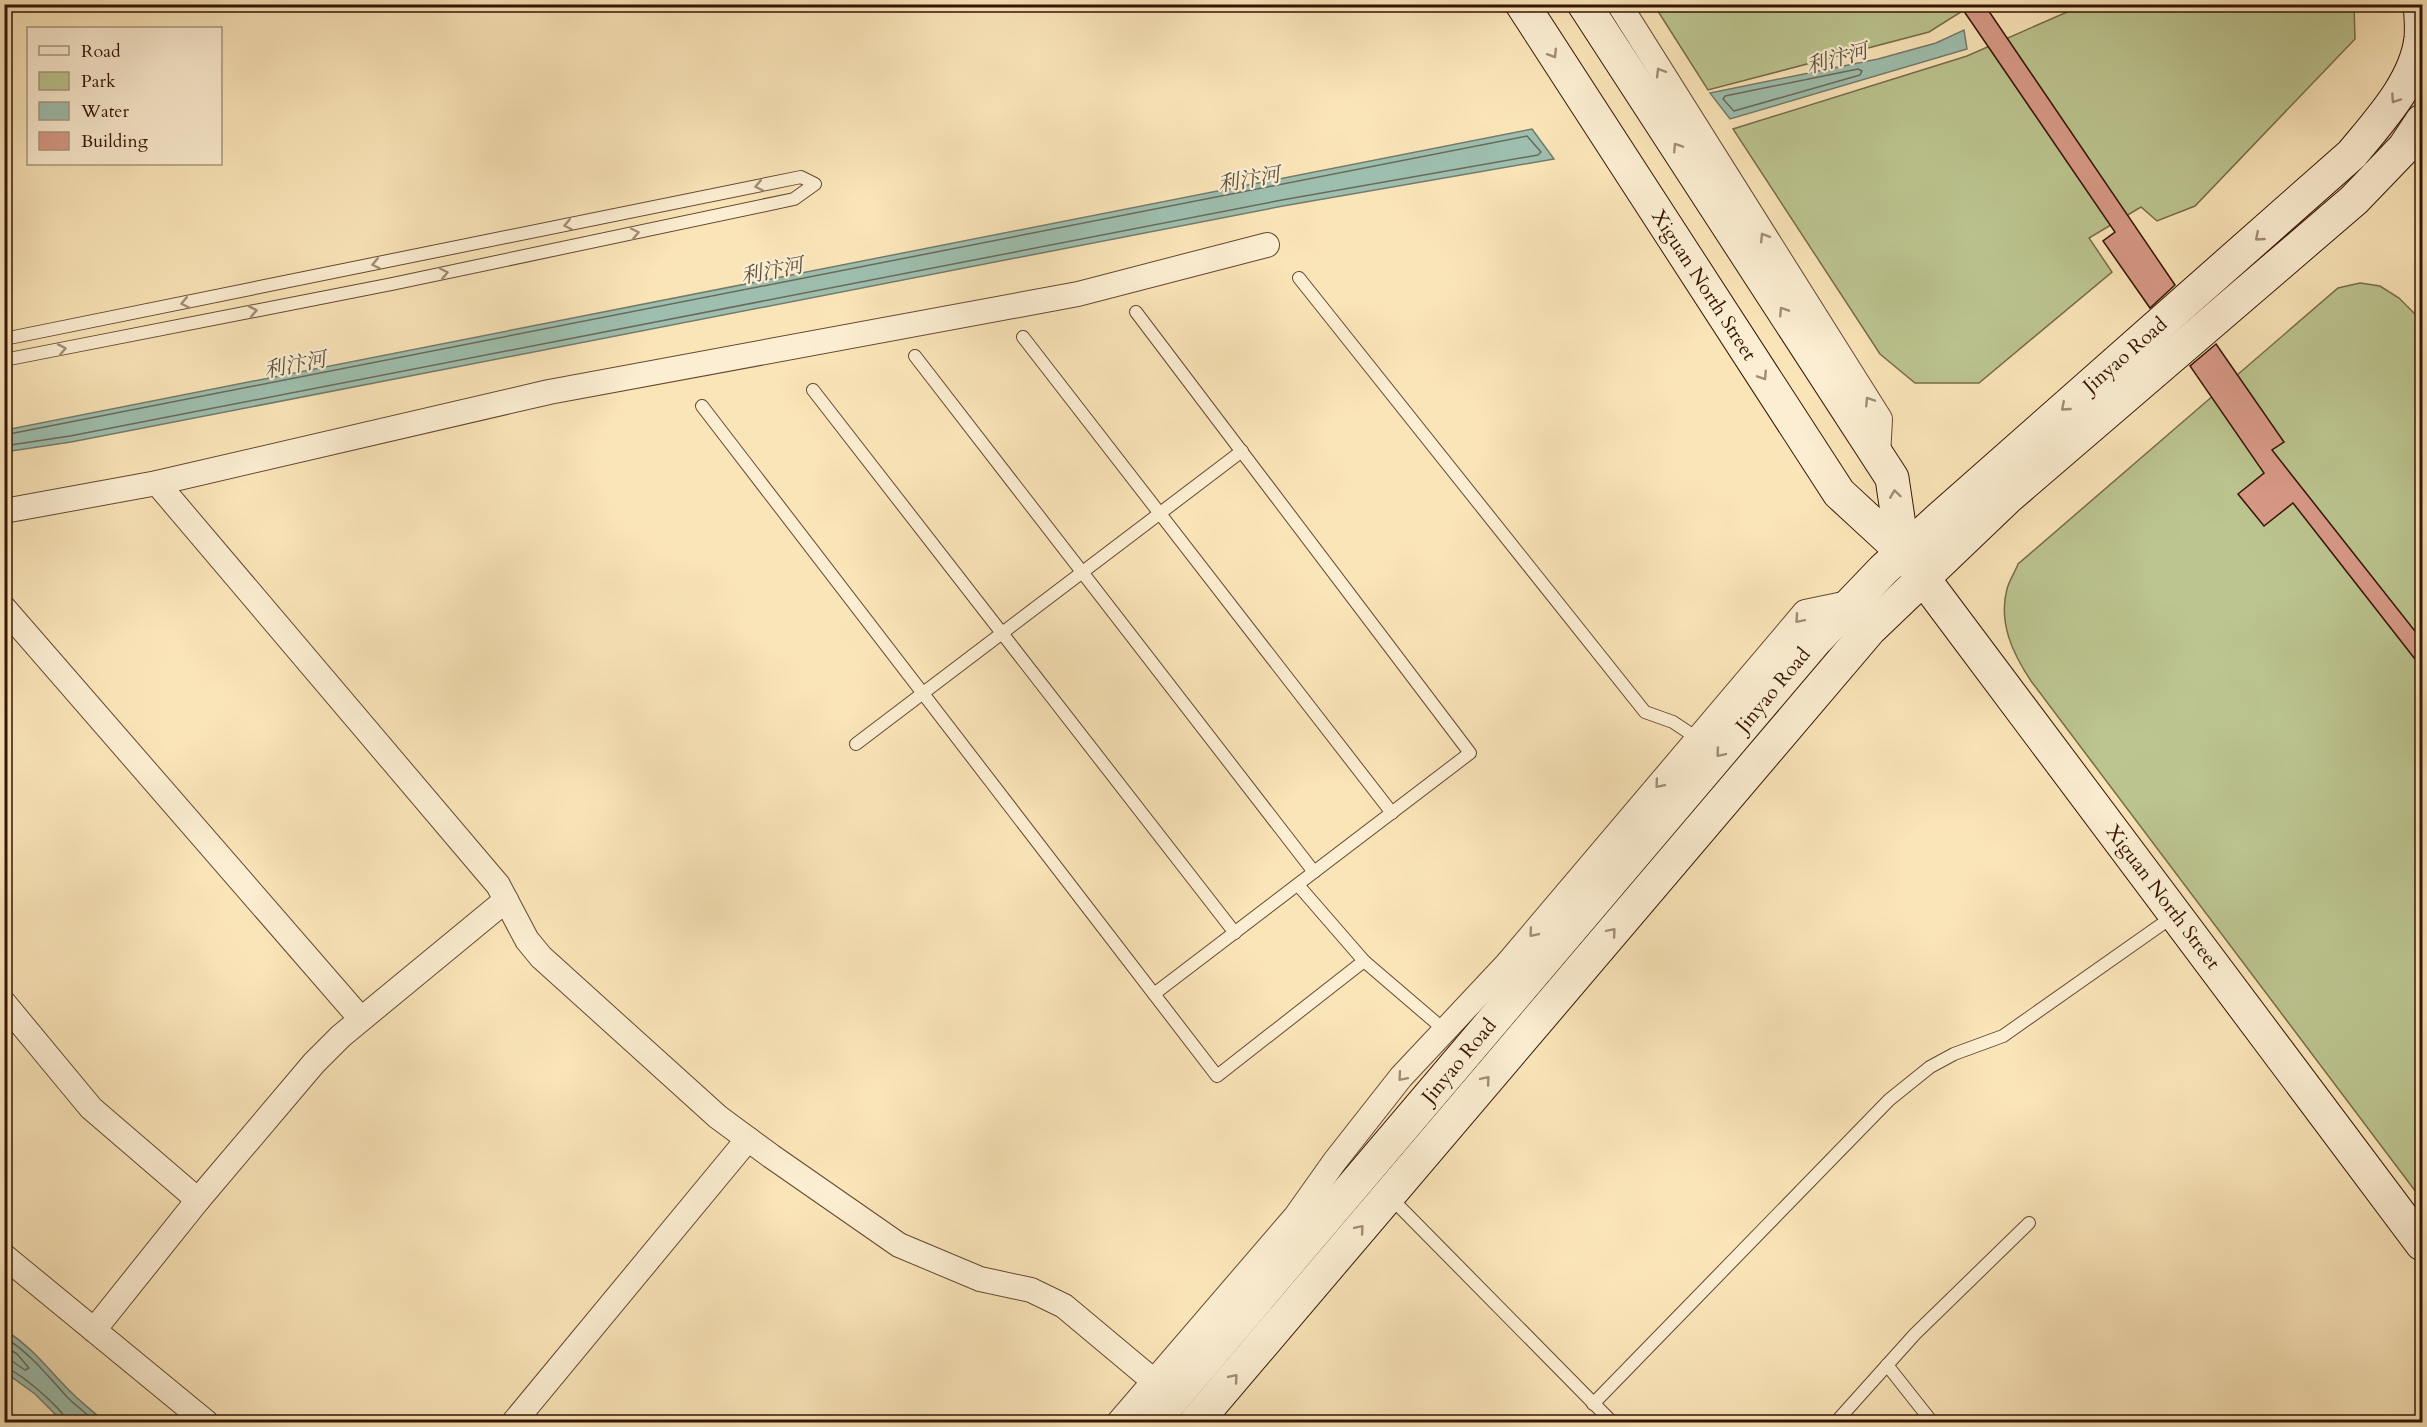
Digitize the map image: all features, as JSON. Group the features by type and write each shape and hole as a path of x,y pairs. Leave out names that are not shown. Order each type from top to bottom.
{"main road":[{"name":"Xiguan North Street","path":"1522,4 1839,493 1902,552 1923,578 2422,1244"},
{"path":"1584,4 1892,478 1902,552"},
{"name":"Jinyao Road","path":"1160,1401 1456,1041 1852,602 1902,552 2352,154 2394,100 2410,74 2421,37 2420,4"},
{"name":"Jinyao Road","path":"1196,1422 1851,650 2007,498 2354,200 2404,148 2422,121"}],"street":[{"path":"1619,4 1880,419 1878,456"},
{"path":"4,511 157,483 549,392 1078,294 1267,245"},
{"path":"157,483 498,885 527,940 541,957 718,1117 899,1245 980,1279 1032,1290 1064,1306 1160,1401 1119,1422"},
{"path":"1456,1041 1507,964 1805,612 1852,602"},
{"path":"4,608 361,1019"},
{"path":"94,1330 198,1200 314,1062 361,1019 506,900"},
{"path":"4,1003 91,1108 198,1200"},
{"path":"514,1422 748,1139"},
{"path":"4,1256 206,1422"}],"lane":[{"path":"4,339 801,177 815,184 794,199 392,284 4,360"},
{"path":"1299,278 1645,712 1673,722 1697,738"},
{"path":"1136,312 1470,753 1154,994"},
{"path":"1023,337 1392,813"},
{"path":"915,356 1314,872"},
{"path":"813,390 1235,933"},
{"path":"702,405 1217,1076 1364,961"},
{"path":"856,744 1242,451"},
{"path":"1298,885 1364,961 1456,1041"},
{"path":"1593,1404 1844,1143 1889,1100 1930,1067 1954,1054 2003,1036 2176,914"},
{"path":"1388,1196 1612,1422"},
{"path":"1836,1422 1915,1334 2030,1222"},
{"path":"1887,1365 1932,1422"}],"green space":[{"path":"1654,5 1972,5 1929,32 1708,90"},
{"path":"2083,5 2354,5 2355,39 2195,206 2157,221 2141,207 2089,238 2112,272 1979,383 1915,383 1880,354 1733,129 1967,56"},
{"path":"2360,283 2380,286 2399,298 2422,321 2422,1200 2031,681 2013,649 2004,614 2007,589 2018,564 2338,288"}],"water":[{"path":"1964,30 1967,49 1730,119 1710,93 1878,59 1936,43"},
{"path":"1532,129 1554,159 1283,206 71,442 5,452 5,430"},
{"path":"5,1330 34,1353 73,1394 105,1422 63,1422 35,1394 5,1372"}],"building":[{"path":"1959,4 1984,4 2175,285 2150,308 2103,241 2115,232"},
{"path":"2216,344 2284,442 2272,450 2422,640 2422,668 2293,503 2264,526 2238,494 2264,473 2190,366"}],"water label":[{"name":"利汴河","path":"1837,59"},
{"name":"利汴河","path":"1249,180"},
{"name":"利汴河","path":"772,271"},
{"name":"利汴河","path":"295,365"}]}
